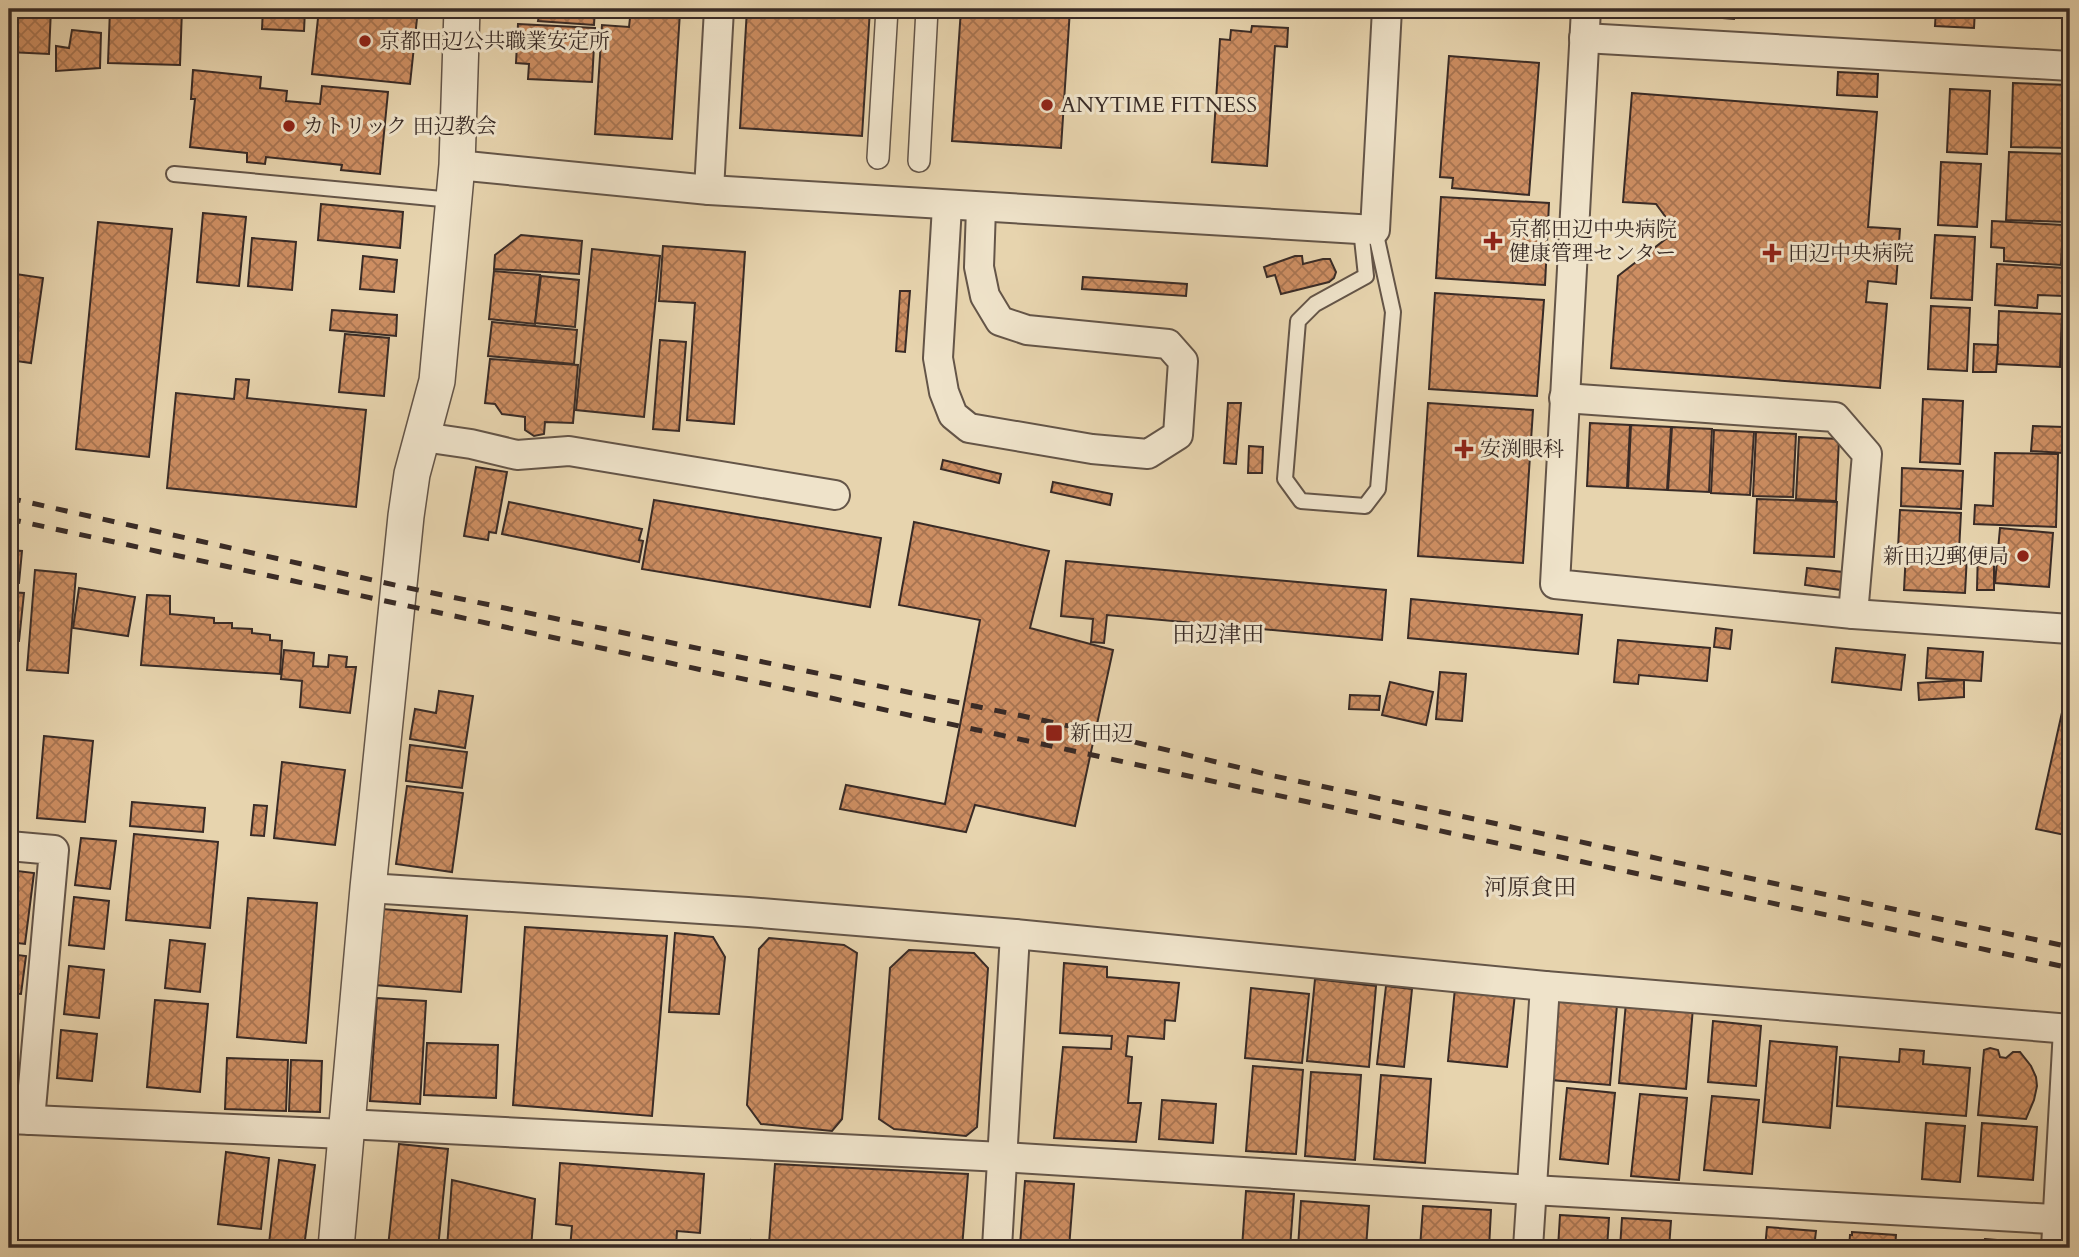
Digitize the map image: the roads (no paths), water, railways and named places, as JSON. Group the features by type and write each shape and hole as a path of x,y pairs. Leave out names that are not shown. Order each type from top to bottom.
{"street":[{"path":"336,1248 405,516 412,474 437,381 457,165 462,9"},
{"path":"709,190 719,9"},
{"path":"878,158 887,9"},
{"path":"919,161 926,9"},
{"path":"457,165 709,190 1368,230 1387,9"},
{"path":"1586,9 1555,584 1853,614 2070,629"},
{"path":"1584,38 2070,66"},
{"path":"947,206 938,358 944,391 953,415 969,428 1093,449 1148,454 1178,435 1183,361 1168,344 1027,330 1000,321 985,296 979,267 981,208"},
{"path":"1564,398 1835,417 1867,453 1853,614"},
{"path":"423,437 471,444 517,455 569,451 835,495"},
{"path":"9,846 54,850 19,1120 346,1129 1002,1157 2064,1220"},
{"path":"368,888 748,912 1015,934 1545,986 2069,1029 2064,1220 2056,1248"},
{"path":"997,1248 1015,934"},
{"path":"1528,1248 1545,986"}],"lane":[{"path":"174,174 453,201"},
{"path":"1368,230 1393,312 1378,489 1365,506 1301,501 1285,479 1298,321 1315,304 1366,276 1368,230"}],"railway":[{"path":"9,498 399,586 1056,723 1274,776 2070,947"},
{"path":"9,519 2070,968"}],"place":[{"name":"京都田辺公共職業安定所","path":"365,41"},
{"name":"ANYTIME FITNESS","path":"1047,105"},
{"name":"カトリック 田辺教会","path":"289,126"},
{"name":"京都田辺中央病院 健康管理センター","path":"1493,241"},
{"name":"田辺中央病院","path":"1772,253"},
{"name":"安渕眼科","path":"1464,449"},
{"name":"新田辺郵便局","path":"2023,556"},
{"name":"新田辺","path":"1054,733"}],"district":[{"name":"田辺津田","path":"1218,634"},
{"name":"河原食田","path":"1530,887"}]}
